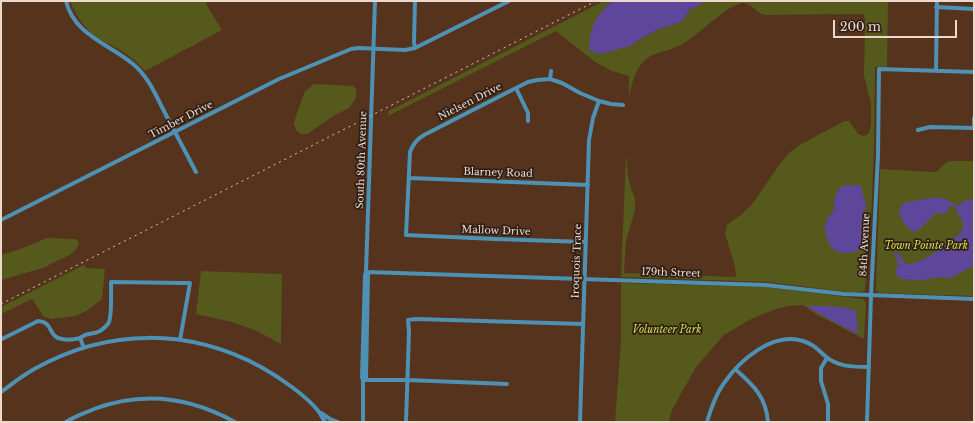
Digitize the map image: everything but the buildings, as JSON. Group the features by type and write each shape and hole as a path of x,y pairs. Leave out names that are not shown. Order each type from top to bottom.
{"street":[{"path":"66,1 73,18 85,31 100,43 120,53 135,65 147,79 196,172"},
{"name":"South 80th Avenue","path":"363,422 362,377 375,1"},
{"path":"415,1 415,48 509,1"},
{"path":"937,1 936,70 974,72"},
{"path":"936,7 974,9"},
{"name":"Timber Drive","path":"1,220 279,79 351,49 405,50 415,48"},
{"name":"84th Avenue","path":"867,422 878,155 879,69 936,70"},
{"path":"551,71 550,79 562,83 580,93 599,101 611,104 623,104"},
{"name":"Nielsen Drive","path":"406,235 410,152 420,137 516,88 532,81 550,79"},
{"path":"516,88 528,113 528,121"},
{"name":"Iroquois Trace","path":"580,422 589,140 593,118 599,101"},
{"path":"918,130 930,127 974,128 974,118"},
{"name":"Blarney Road","path":"409,178 588,185"},
{"name":"Mallow Drive","path":"406,235 586,242"},
{"name":"179th Street","path":"366,272 766,285 871,296 974,299"},
{"path":"1,337 2,339 38,321 43,321 48,324 57,338 66,340 80,338 87,334 92,334 107,325 109,321 111,282 183,283 190,284 180,340"},
{"path":"406,422 409,332 408,320 583,324"},
{"path":"92,334 94,345"},
{"path":"1,391 26,374 59,356 94,345 117,340 155,337 196,343 223,350 254,363 295,390 318,411 330,419 338,422"},
{"path":"80,338 84,348"},
{"path":"707,422 718,392 735,369 746,359 771,343 786,339 802,340 812,344 836,364 850,367 869,367"},
{"path":"827,358 821,368 821,381 828,404 828,422"},
{"path":"735,369 759,393 764,405 768,422"},
{"path":"363,380 407,380 507,384"},
{"path":"66,422 85,412 112,403 149,399 190,403 210,410 235,422"},
{"path":"318,411 325,422"}],"green space":[{"path":"70,1 207,1 206,4 222,30 145,71 125,53 90,32 78,18"},
{"path":"604,1 611,1 600,15 591,32 630,46 659,29 681,22 691,9 707,1 888,1 887,67 875,67 871,220 864,291 847,292 768,282 621,277 626,155 628,176 635,199 635,211 626,240 624,273 736,277 735,267 725,233 727,225 742,214 753,203 789,153 798,146 844,121 849,121 858,134 863,136 869,133 871,125 871,103 864,76 865,21 862,14 765,15 747,4 739,4 718,16 683,44 646,59 635,75 629,99 629,76 612,71 595,62 556,31 388,116 389,111"},
{"path":"314,84 354,86 356,90 356,98 349,108 335,115 307,134 301,134 297,131 294,124 295,119 305,91"},
{"name":"Town Pointe Park","path":"948,161 974,161 974,296 879,293 876,290 876,287 880,169 936,172"},
{"path":"47,238 76,239 79,243 74,252 70,255 46,267 1,280 1,255"},
{"path":"84,265 86,268 105,269 102,299 88,310 76,316 51,319 44,317 32,299 1,314 1,307"},
{"path":"201,271 282,274 281,344 257,331 232,322 196,314"},
{"name":"Volunteer Park","path":"621,283 767,287 863,299 866,303 864,339 816,314 803,305 788,306 773,310 751,319 724,335 696,367 671,412 669,422 615,422 621,341"}],"shaded area":[{"path":"611,1 707,1 691,9 681,22 659,29 630,46 600,54 589,50 590,36 597,18"},
{"path":"855,185 862,188 866,205 866,210 862,211 866,217 863,237 864,246 855,252 839,252 830,245 825,226 833,211 837,192 841,187"},
{"path":"934,197 946,199 956,205 959,205 966,200 974,200 974,265 953,277 948,278 938,277 923,280 902,279 896,275 898,260 894,252 899,254 905,263 915,263 948,244 961,232 963,228 963,222 957,213 956,208 953,206 950,206 946,213 934,214 922,227 914,232 907,226 899,213 902,205 904,203"},
{"path":"807,306 832,306 852,309 857,315 858,334 818,313"}],"railway":[{"path":"1,304 596,1"}]}
